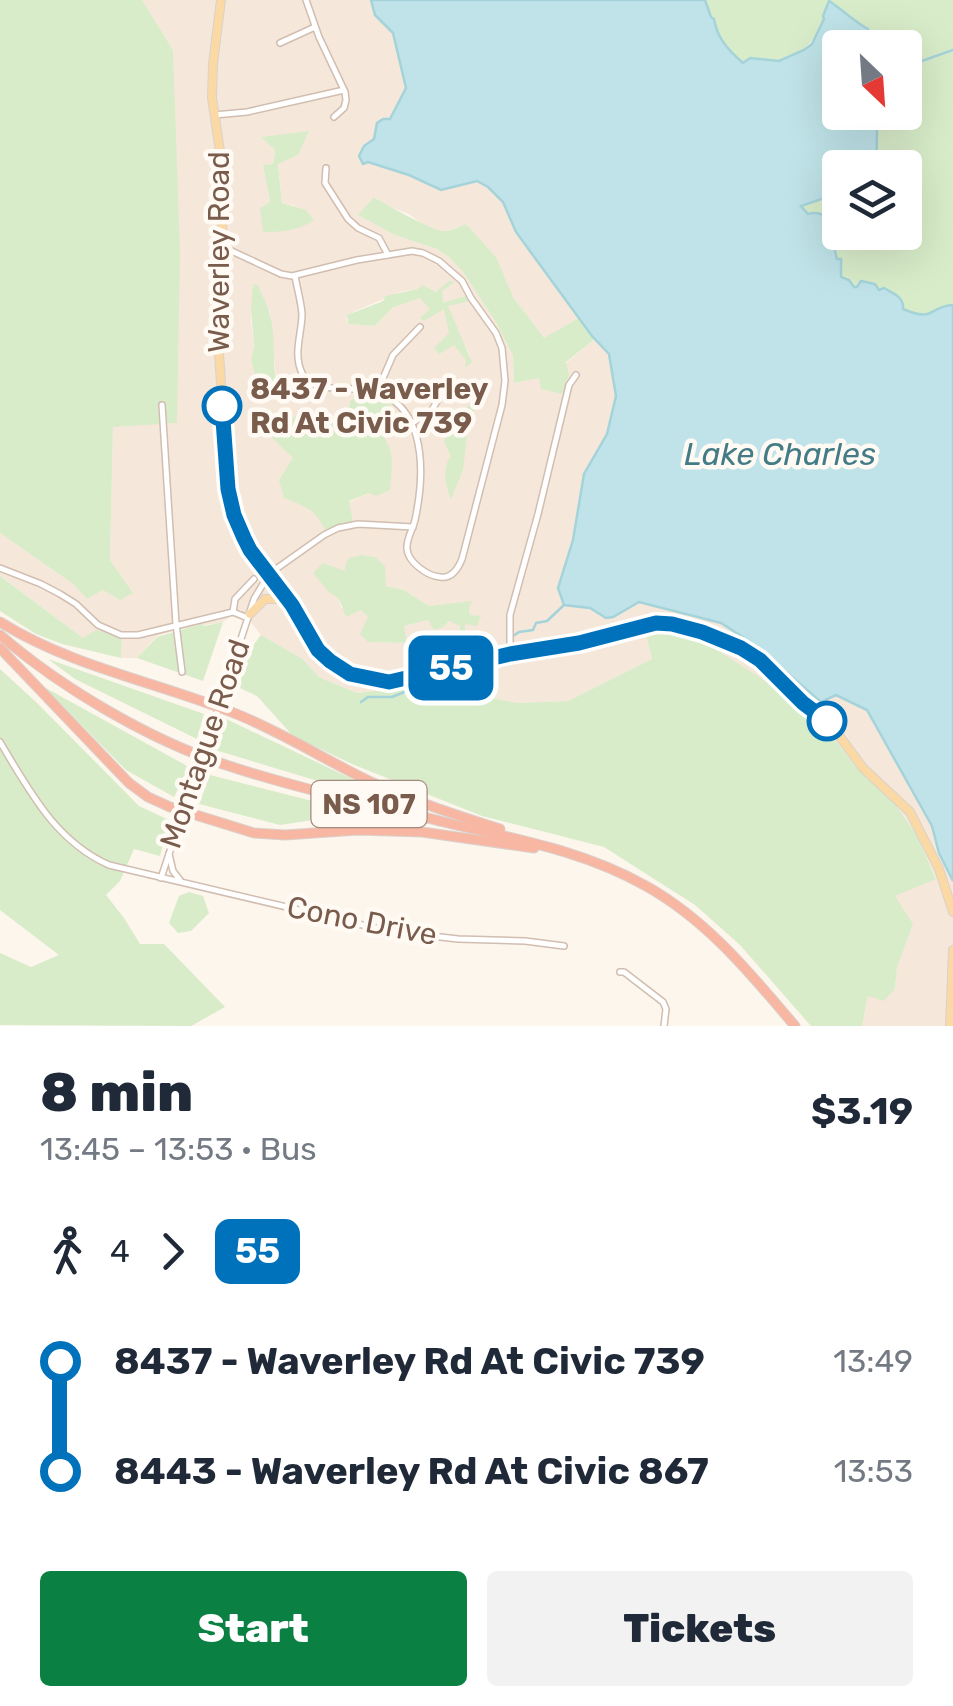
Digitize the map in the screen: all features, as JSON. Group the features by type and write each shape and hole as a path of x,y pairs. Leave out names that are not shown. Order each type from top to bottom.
{"highway":[{"path":"0,622 61,654 218,708 292,739 368,780 430,807 540,844"},
{"name":"NS 107","path":"0,634 76,690 138,727 219,763 304,788 540,844 591,859 650,888 717,938 795,1026"},
{"path":"0,648 130,783 148,797 183,812 254,833 422,832 591,859"}],"main road":[{"name":"Waverley Road","path":"221,0 212,84 223,171 217,323 228,489 234,515 250,550 292,605 318,650 350,674 389,682 656,623 702,632 741,648 760,660 803,703 829,722 863,768 910,812 939,868 953,912"},
{"path":"249,616 265,599 280,599 292,605"},
{"path":"950,1026 953,950"}],"street":[{"path":"306,0 344,90 345,106 334,117"},
{"path":"280,43 315,27"},
{"path":"214,116 344,90"},
{"path":"326,168 325,183 348,219 380,238 388,255"},
{"path":"222,247 295,276 418,252 452,270 496,333 504,358 505,381 462,560 452,575 435,576 412,562 407,550 421,476 411,424 392,400 377,392 315,386 303,375 297,346 302,312 295,276"},
{"path":"377,392 393,356 420,327"},
{"path":"510,654 510,615 569,383 576,375"},
{"path":"411,424 432,410 447,384"},
{"path":"162,405 182,672"},
{"path":"269,574 338,528 358,524 413,527"},
{"path":"0,568 60,594 98,625 128,636 232,612 249,616"},
{"name":"Montague Road","path":"0,742 42,809 68,840 109,865 162,878 256,594 269,574"},
{"path":"232,612 236,599 254,579"},
{"path":"168,852 173,871 187,884"},
{"name":"Cono Drive","path":"162,878 388,932 564,946"},
{"path":"620,972 663,1002 664,1026"}],"shaded area":[{"path":"142,0 371,0 375,15 393,33 406,88 390,120 377,123 374,139 364,146 368,162 441,190 477,181 488,187 503,202 516,232 579,318 544,339 466,224 444,232 426,227 375,197 358,215 395,235 437,249 463,272 513,356 514,383 540,377 566,363 595,339 609,353 616,396 607,434 584,474 573,540 558,588 665,607 721,623 755,645 821,702 836,695 867,710 932,826 939,853 953,881 953,1026 862,1026 868,996 895,989 894,896 936,878 917,835 895,804 855,766 829,732 804,716 787,695 646,630 652,659 568,701 518,703 474,695 472,680 357,693 319,677 303,659 261,635 240,609 223,622 157,636 137,658 121,658 122,637 83,638 0,576 0,533 73,584 87,599 103,590 133,593 110,560 113,426 176,423 173,50","holes":["308,132 298,155 278,163 282,203 296,206 263,206 270,202 263,165 273,164 275,150 262,137","454,283 441,291 443,303 470,355 467,360 454,345 444,305 427,304 420,298 392,308 375,326 348,324 346,318 400,292 436,292","253,285 258,285 270,312 276,379 251,360","371,394 392,408 375,428 383,435 369,493 318,516 304,505 284,498 293,458 273,439 305,419 316,425 343,420 350,401","362,555 375,557 384,566 386,586 404,590 429,606 471,602 470,616 480,616 465,624 466,648 455,651 460,625 449,621 443,627 428,620 403,626 406,643 368,642 369,617 361,610 341,608 339,599 346,571"]}],"green space":[{"path":"0,0 142,0 173,50 180,252 177,423 113,427 110,560 133,593 120,600 103,590 87,599 73,584 0,533"},
{"path":"705,0 953,0 953,305 926,314 903,309 897,296 883,288 879,291 875,284 860,281 857,287 840,278 841,259 832,254 835,250 922,250 922,150 876,150 877,130 922,130 922,30 867,30 854,24 852,17 831,2 804,49 785,59 743,63 728,48"},
{"path":"309,131 298,155 278,164 282,203 306,210 314,220 290,230 263,232 260,208 270,202 263,165 273,164 275,150 261,137"},
{"path":"374,197 437,230 448,231 466,224 496,257 513,297 544,338 579,318 595,339 566,362 569,375 562,394 541,389 539,378 514,383 513,356 463,272 437,249 395,235 358,215"},
{"path":"822,199 822,217 814,212 808,214 801,206"},
{"path":"449,281 455,282 442,291 443,303 466,296 469,301 448,306 472,362 465,368 466,360 454,345 439,354 434,348 449,333 444,309 424,321 420,318 430,309 420,298 392,308 375,326 348,324 347,315 381,302 385,296 422,285 436,292"},
{"path":"253,284 258,285 273,331 276,380 262,384 251,360"},
{"path":"361,394 379,397 393,408 375,428 390,449 390,490 349,501 353,522 325,530 309,509 284,498 279,480 293,458 273,439 268,425 297,416 316,425 343,420 350,401"},
{"path":"479,394 468,428 463,470 451,499 445,471 451,456 444,442"},
{"path":"375,557 385,566 386,586 404,590 429,606 472,601 470,615 481,616 477,626 465,624 466,649 455,652 460,626 449,621 434,630 428,620 404,626 407,643 368,642 360,634 368,617 361,610 346,617 339,599 313,573 323,563 345,571 349,558"},
{"path":"0,576 83,638 96,630 122,637 121,658 36,634 0,611"},
{"path":"223,622 203,681 137,658 157,637"},
{"path":"645,629 670,631 711,646 787,695 804,716 829,732 855,766 895,804 917,835 936,879 895,896 913,924 897,967 895,989 884,1001 868,996 862,1026 811,1026 740,945 695,905 604,847 482,816 352,764 293,736 257,696 240,688 245,656 261,635 303,659 319,677 357,693 473,680 475,695 518,703 568,701 652,659"},
{"path":"48,659 204,714 197,739 75,679"},
{"path":"0,669 139,806 169,820 160,856 134,849 120,881 106,895 140,944 164,944 225,1007 191,1026 0,1025 0,953 31,967 59,955 0,910"},
{"path":"44,687 189,767 174,797 126,770"},
{"path":"224,718 365,785 331,785 215,750"},
{"path":"210,775 360,813 280,825 199,804"},
{"path":"189,892 203,896 209,913 191,931 178,933 169,923 179,896"}],"water":[{"name":"Lake Charles","path":"371,0 705,0 721,38 743,63 750,58 779,61 804,50 812,44 829,1 868,29 822,30 822,130 877,130 877,150 822,150 822,199 801,206 808,214 822,215 822,250 835,250 837,259 841,259 841,277 854,287 861,281 875,284 879,290 884,288 897,296 903,309 921,314 953,305 953,881 939,853 932,826 867,710 836,695 821,702 755,645 721,623 639,602 606,618 590,608 564,605 558,588 573,540 584,474 607,434 616,396 609,354 516,232 503,202 488,187 477,181 441,190 409,175 368,162 363,164 359,156 374,139 377,123 390,119 406,88 393,33 375,15"}],"waterway":[{"path":"922,61 953,50"},
{"path":"513,636 533,630 536,623 547,621 564,605"},
{"path":"361,702 368,697 392,697 432,681"}],"bus line":[{"name":"55","path":"222,406 228,489 244,538 292,605 318,650 350,674 389,682 656,623 672,624 741,648 760,660 827,721"}],"place":[{"name":"8437 - Waverley Rd At Civic 739","path":"222,406"}]}
